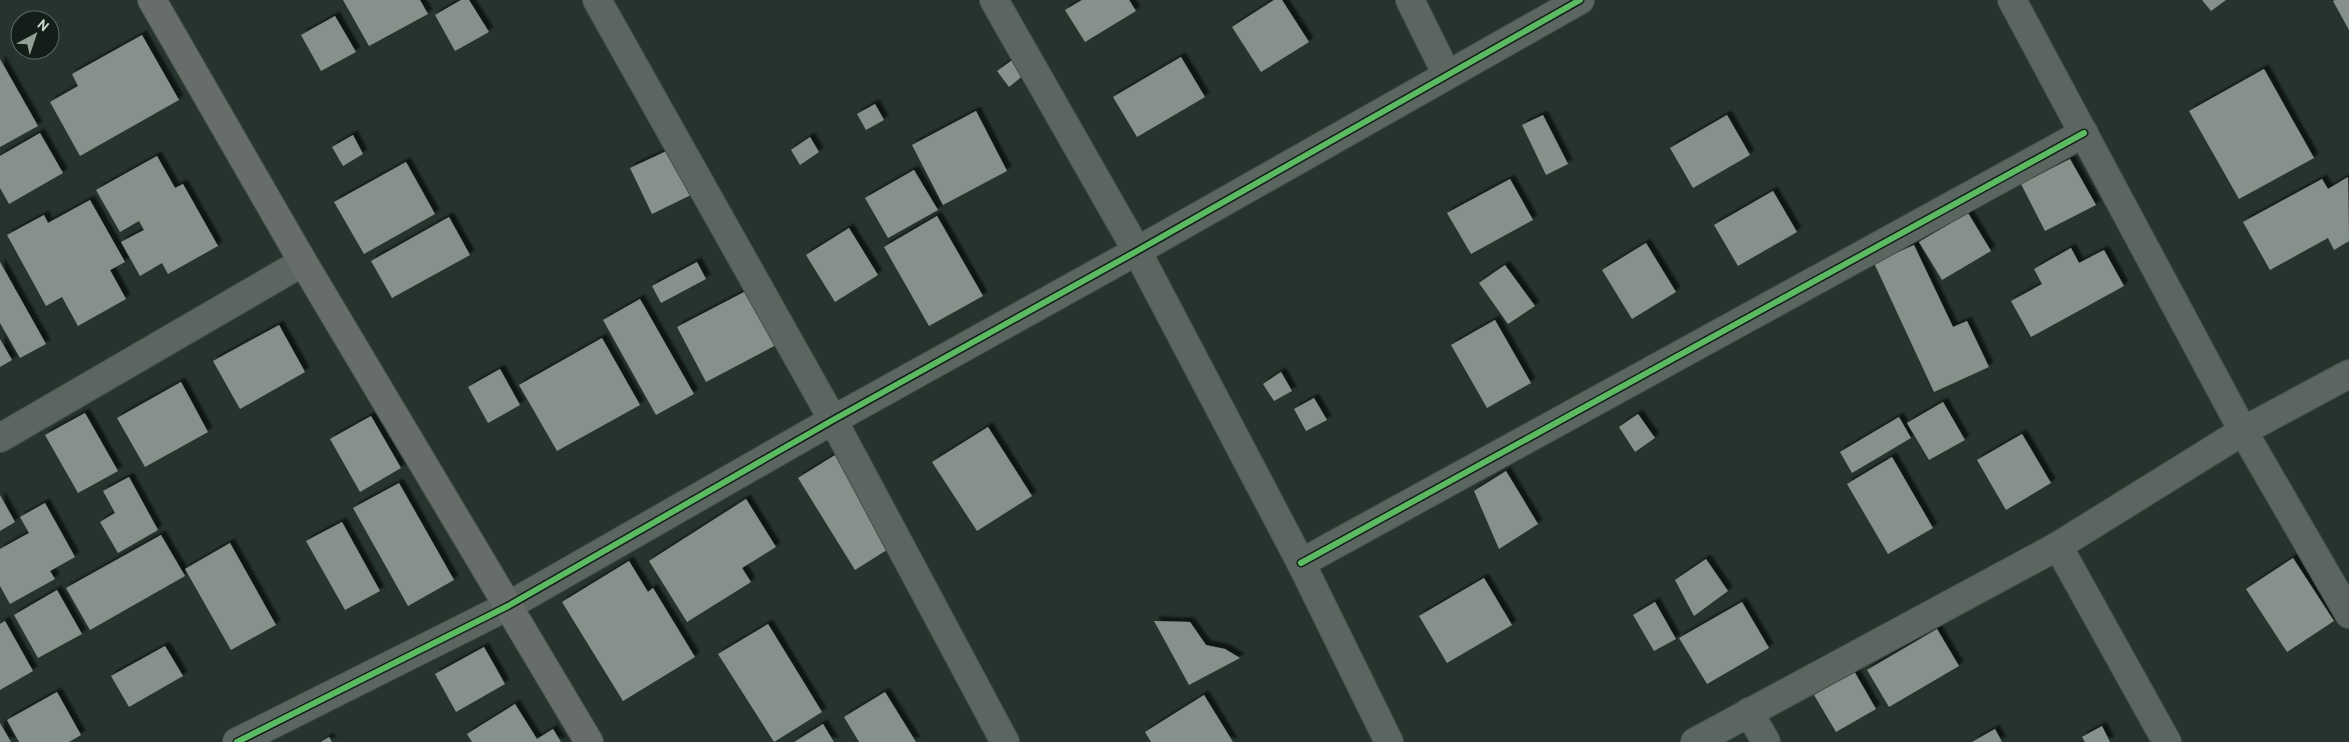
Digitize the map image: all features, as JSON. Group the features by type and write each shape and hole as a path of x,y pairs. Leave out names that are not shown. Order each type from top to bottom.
{"street":[{"path":"152,0 303,262 588,742"},
{"path":"596,0 833,420 1004,742"},
{"path":"994,0 1137,251 1301,563 1389,742"},
{"path":"1410,0 1447,75"},
{"path":"237,742 508,606 833,420 1137,251 1580,0"},
{"path":"2012,0 2243,431 2349,614"},
{"path":"1301,563 2084,133"},
{"path":"0,438 303,262"},
{"path":"1695,742 2058,546 2243,431 2349,374"},
{"path":"2058,546 2167,742"},
{"path":"1749,712 1766,742"}],"building":[{"path":"343,0 420,0 428,14 369,46"},
{"path":"461,0 469,0 489,32 455,51 435,15"},
{"path":"1082,0 1129,0 1136,11 1085,42 1065,10"},
{"path":"1274,0 1282,0 1309,42 1261,72 1232,27"},
{"path":"2202,0 2226,0 2211,11"},
{"path":"2349,0 2349,30 2333,1"},
{"path":"335,16 356,52 321,71 301,35"},
{"path":"142,35 179,100 80,156 50,102 78,86 72,74"},
{"path":"1181,57 1205,97 1137,137 1113,97"},
{"path":"0,59 38,126 0,147"},
{"path":"1014,59 1025,74 1009,87 997,71"},
{"path":"2264,69 2314,158 2239,199 2189,111"},
{"path":"875,104 884,120 866,130 857,114"},
{"path":"976,111 1007,171 943,205 912,145"},
{"path":"1543,115 1568,164 1546,175 1522,125"},
{"path":"1727,115 1750,155 1693,188 1670,148"},
{"path":"40,133 63,173 9,204 0,188 0,156"},
{"path":"353,135 363,154 343,166 332,147"},
{"path":"810,137 819,152 800,165 791,150"},
{"path":"671,149 693,194 652,214 630,168"},
{"path":"157,156 175,188 183,184 218,246 168,274 162,263 140,276 121,242 144,230 139,221 120,232 96,190"},
{"path":"2070,159 2096,205 2045,231 2021,184"},
{"path":"406,162 435,214 364,254 334,202"},
{"path":"914,170 938,210 888,238 865,198"},
{"path":"2348,177 2349,241 2334,250 2328,238 2270,270 2243,222 2322,179 2328,189"},
{"path":"1510,179 1533,220 1471,254 1447,213"},
{"path":"1773,191 1797,232 1738,266 1714,225"},
{"path":"90,200 125,262 110,270 126,299 78,326 62,297 46,306 7,235 44,215 48,223"},
{"path":"1968,213 1991,251 1942,280 1919,242"},
{"path":"937,216 983,296 929,326 884,247"},
{"path":"449,217 470,255 392,298 371,261"},
{"path":"849,228 878,275 835,302 806,255"},
{"path":"1646,243 1676,292 1632,319 1602,270"},
{"path":"1914,245 1953,327 1967,321 1989,367 1934,392 1874,263"},
{"path":"2071,248 2079,263 2104,250 2124,286 2031,337 2011,301 2042,284 2034,269"},
{"path":"0,262 46,344 20,358 0,323"},
{"path":"697,262 706,279 661,303 652,286"},
{"path":"1505,265 1535,306 1508,324 1479,283"},
{"path":"748,290 778,344 706,382 677,327"},
{"path":"640,299 694,394 656,415 603,320"},
{"path":"1495,320 1531,383 1487,408 1451,345"},
{"path":"279,325 305,372 240,409 213,361"},
{"path":"602,338 640,405 557,451 519,385"},
{"path":"0,339 12,360 0,367"},
{"path":"500,369 520,405 488,423 468,387"},
{"path":"1281,372 1292,391 1274,401 1263,384"},
{"path":"181,382 208,432 145,467 117,418"},
{"path":"1314,398 1327,420 1306,431 1294,409"},
{"path":"1943,402 1965,440 1929,460 1907,423"},
{"path":"85,413 118,471 78,493 45,435"},
{"path":"1638,414 1655,438 1635,452 1619,427"},
{"path":"371,416 401,468 360,492 330,439"},
{"path":"1899,417 1911,438 1852,473 1840,452"},
{"path":"988,427 1032,496 977,531 932,462"},
{"path":"2022,434 2051,483 2006,510 1977,460"},
{"path":"840,452 898,543 855,570 798,478"},
{"path":"1892,457 1933,528 1888,554 1847,484"},
{"path":"1506,471 1538,524 1499,549 1474,491"},
{"path":"129,477 158,530 118,553 100,522 115,513 103,491"},
{"path":"399,483 454,580 408,606 353,508"},
{"path":"0,495 15,522 0,531"},
{"path":"746,499 776,547 742,568 751,582 687,622 649,561"},
{"path":"45,503 75,557 50,571 55,579 10,604 0,586 0,549 29,533 20,517"},
{"path":"342,522 380,591 345,610 306,541"},
{"path":"161,535 185,576 90,630 66,588"},
{"path":"230,543 276,625 231,650 185,569"},
{"path":"2293,558 2334,621 2287,652 2246,589"},
{"path":"1706,559 1728,591 1694,616 1675,580"},
{"path":"629,561 648,592 653,588 695,657 623,701 562,602"},
{"path":"1484,578 1512,625 1447,663 1419,616"},
{"path":"57,590 82,634 38,658 14,615"},
{"path":"1655,602 1676,639 1654,651 1633,615"},
{"path":"1742,602 1769,648 1707,684 1679,638"},
{"path":"5,621 33,671 0,690 0,624"},
{"path":"1154,621 1190,622 1206,645 1225,649 1240,658 1189,685"},
{"path":"768,624 822,712 774,742 718,654"},
{"path":"1937,629 1959,666 1889,707 1867,670"},
{"path":"165,646 183,676 129,707 111,676"},
{"path":"484,647 505,684 456,712 435,674"},
{"path":"1854,671 1876,709 1836,732 1814,695"},
{"path":"57,692 81,735 69,742 19,742 7,720"},
{"path":"885,692 916,742 859,742 844,717"},
{"path":"1204,695 1233,742 1151,742 1145,732"},
{"path":"515,704 537,739 553,729 561,742 472,742 467,734"},
{"path":"0,723 11,742 0,742"},
{"path":"823,724 834,742 794,742"},
{"path":"2102,726 2110,742 2085,742 2082,737"},
{"path":"1995,729 2002,742 1972,742"},
{"path":"329,737 332,742 321,742"}],"cycle path":[{"path":"237,742 508,606 833,420 1137,251 1580,0"},
{"path":"1301,563 2084,133"}]}
